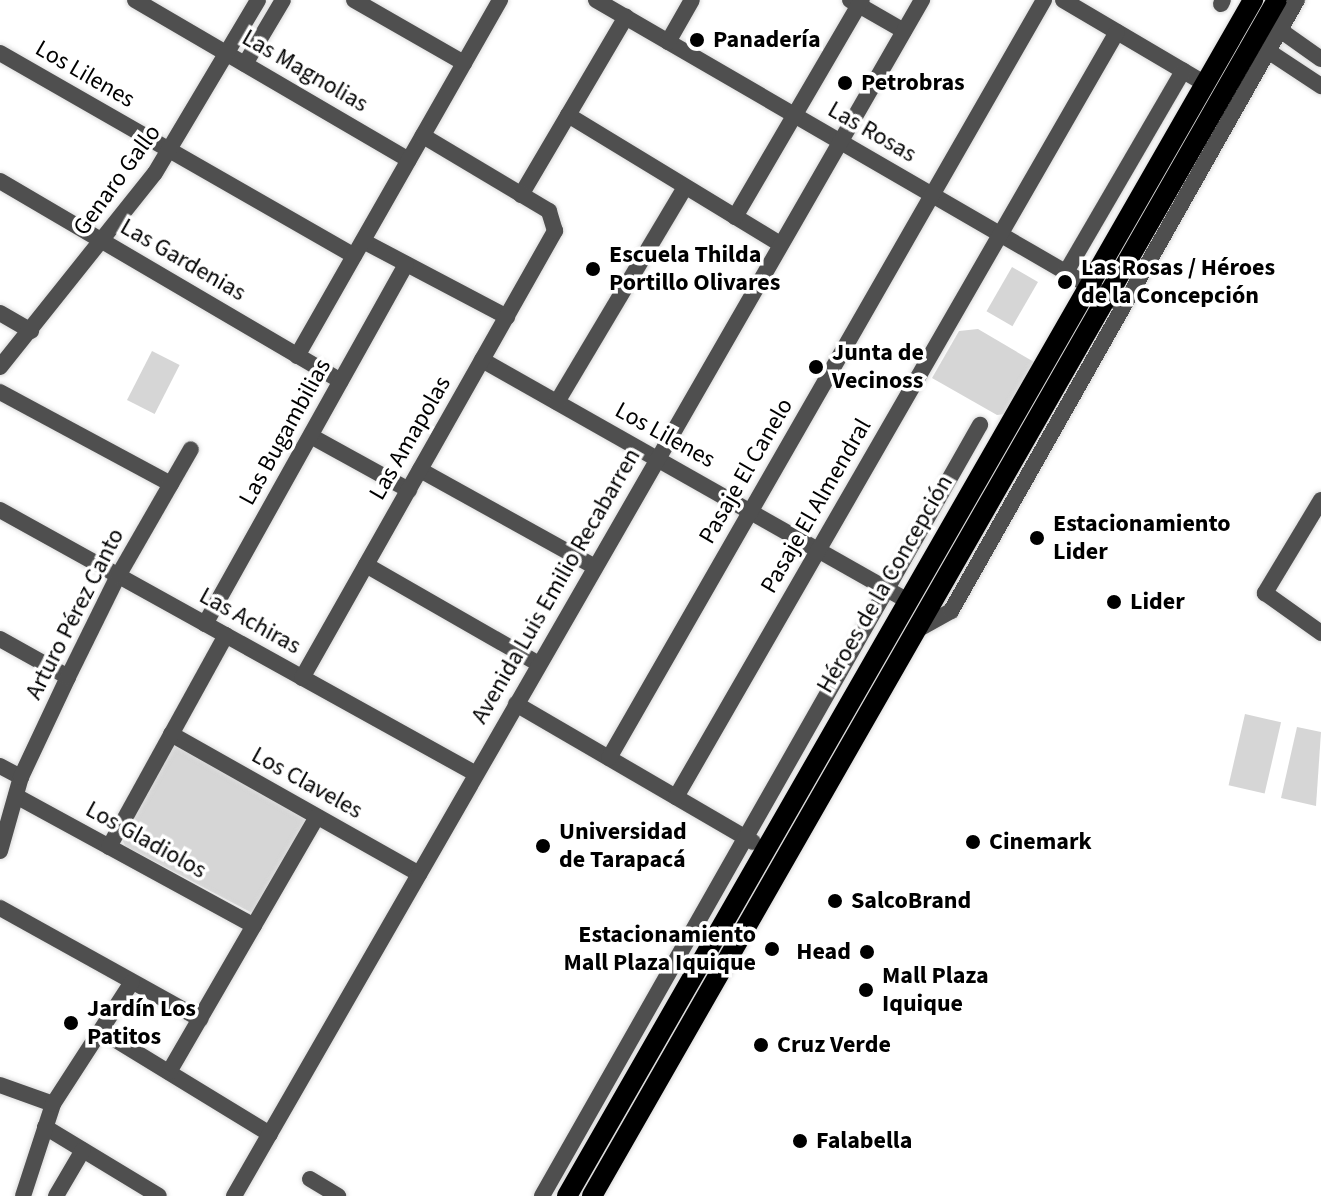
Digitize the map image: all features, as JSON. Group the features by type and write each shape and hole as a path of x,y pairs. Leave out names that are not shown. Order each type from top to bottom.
{"main road":[{"name":"Héroes de la Concepción","path":"567,1196 1253,0"},
{"name":"Héroes de la Concepción","path":"592,1196 915,631 1115,301 1277,0"}],"street":[{"name":"Las Magnolias","path":"135,0 409,160"},
{"path":"245,64 283,0"},
{"path":"354,0 464,63"},
{"name":"Las Bugambilias","path":"297,356 500,0"},
{"name":"Las Rosas","path":"596,0 1115,301"},
{"path":"668,42 692,0"},
{"name":"Avenida Luis Emilio Recabarren","path":"234,1196 922,0"},
{"name":"Pasaje El Canelo","path":"609,758 1044,0"},
{"path":"1063,0 1204,83"},
{"name":"Héroes de la Concepción","path":"1115,301 1297,0"},
{"path":"735,217 857,2 904,31"},
{"name":"Genaro Gallo","path":"0,367 104,242 170,150 256,4 272,18"},
{"path":"423,136 521,195 626,17"},
{"path":"1280,30 1321,59"},
{"name":"Pasaje El Almendral","path":"676,797 1117,32"},
{"path":"1268,51 1321,86"},
{"name":"Los Lilenes","path":"0,53 354,256"},
{"path":"1066,272 1183,71"},
{"path":"568,115 780,244"},
{"name":"Las Gardenias","path":"0,181 341,381"},
{"path":"557,402 685,187"},
{"name":"Las Amapolas","path":"302,678 507,317 556,222 549,211 521,195"},
{"path":"363,241 507,317"},
{"name":"Las Bugambilias","path":"205,624 406,264"},
{"path":"0,313 31,331"},
{"name":"Los Lilenes","path":"482,360 907,600"},
{"path":"0,392 171,484"},
{"name":"Héroes de la Concepción","path":"542,1196 980,425"},
{"path":"311,436 409,490"},
{"name":"Arturo Pérez Canto","path":"0,851 21,777 68,677 118,576 191,449"},
{"path":"420,470 595,567"},
{"path":"1319,508 1265,593 1321,633"},
{"name":"Las Achiras","path":"0,510 476,774"},
{"path":"366,565 539,664"},
{"path":"109,847 226,635"},
{"path":"0,639 68,677"},
{"path":"516,704 764,848 776,875"},
{"name":"Los Claveles","path":"171,734 419,874"},
{"path":"0,766 21,777"},
{"name":"Los Gladiolos","path":"16,796 254,926"},
{"path":"169,1072 317,817"},
{"path":"0,908 200,1019"},
{"path":"23,1196 53,1104 132,982"},
{"path":"101,1031 270,1134"},
{"path":"0,1085 53,1104"},
{"path":"45,1127 159,1196"},
{"path":"56,1196 83,1150"},
{"path":"310,1179 335,1195"}],"shaded area":[{"path":"1012,267 1038,282 1012,326 986,311"},
{"path":"978,329 1034,362 1005,414 997,415 932,378 959,331"},
{"path":"152,351 180,365 155,414 127,400"},
{"path":"1245,714 1281,722 1265,793 1229,785"},
{"path":"1297,727 1321,732 1316,806 1281,798"},
{"path":"173,744 305,816 305,826 254,914 125,846 121,836"}],"place":[{"name":"Panadería","path":"697,40"},
{"name":"Petrobras","path":"845,83"},
{"name":"Escuela Thilda Portillo Olivares","path":"593,269"},
{"name":"Las Rosas / Héroes de la Concepción","path":"1065,282"},
{"name":"Junta de Vecinoss","path":"816,367"},
{"name":"Estacionamiento Lider","path":"1037,538"},
{"name":"Lider","path":"1114,602"},
{"name":"Cinemark","path":"973,842"},
{"name":"Universidad de Tarapacá","path":"543,846"},
{"name":"SalcoBrand","path":"835,901"},
{"name":"Estacionamiento Mall Plaza Iquique","path":"772,949"},
{"name":"Head","path":"867,952"},
{"name":"Mall Plaza Iquique","path":"866,990"},
{"name":"Jardín Los Patitos","path":"71,1023"},
{"name":"Cruz Verde","path":"761,1045"},
{"name":"Falabella","path":"800,1141"}]}
